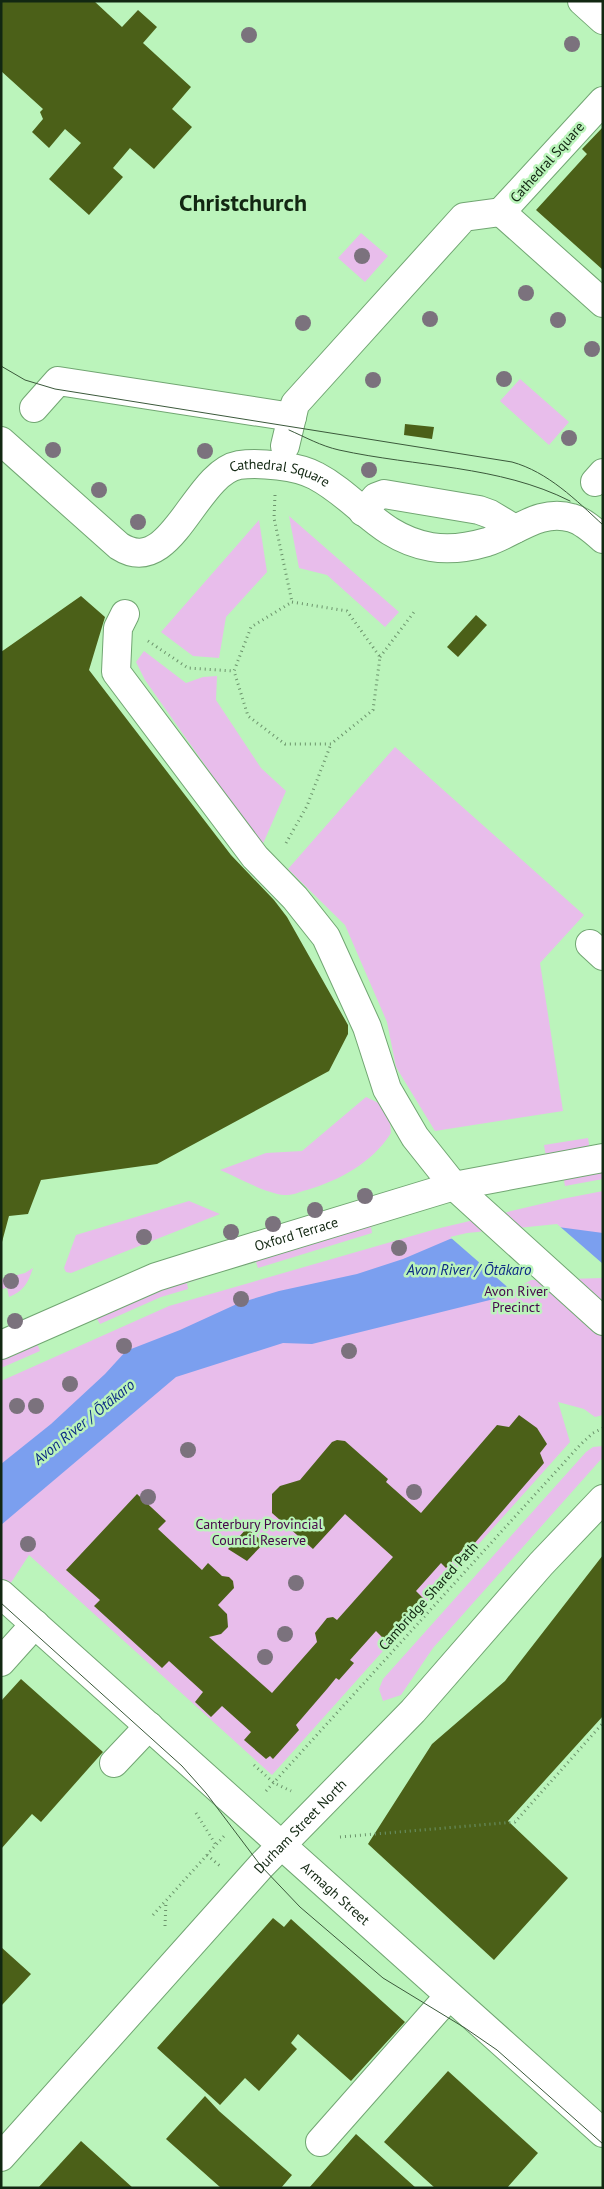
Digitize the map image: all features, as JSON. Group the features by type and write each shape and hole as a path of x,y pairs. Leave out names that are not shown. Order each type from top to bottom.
{"street":[{"path":"582,1 603,20"},
{"name":"Cathedral Square","path":"603,100 502,212 603,303"},
{"path":"285,446 295,404 464,218 502,212"},
{"path":"34,408 58,381 292,417"},
{"name":"Cathedral Square","path":"1,441 119,546 135,553 152,550 166,541 212,481 223,471 238,465 265,465 311,473 335,489 385,529 401,537 431,547 456,547 486,542 543,517 565,516 576,519 603,539"},
{"path":"363,512 376,497 384,494 479,510 490,514 515,529"},
{"path":"125,614 118,628 116,672 255,857 295,898 326,937 367,1027 386,1090 415,1137 454,1186 603,1321"},
{"name":"Oxford Terrace","path":"1,1345 156,1277 454,1186 603,1158"},
{"name":"Durham Street North","path":"1,2157 281,1844 413,1711 542,1564 603,1499"},
{"name":"Armagh Street","path":"1,1594 603,2133"},
{"path":"1,1662 35,1624"},
{"path":"114,1763 149,1726"},
{"path":"320,2142 449,1996"}],"path":[{"path":"275,494 274,518 292,602"},
{"path":"332,744 285,744 248,716 234,671 251,627 292,602 347,611 380,657"},
{"path":"269,872 307,806 332,744 373,710 380,657 414,612"},
{"path":"125,614 151,643 188,668 234,671"},
{"name":"Cambridge Shared Path","path":"270,1787 580,1445 593,1433 603,1428"},
{"path":"340,1836 515,1822 603,1723"},
{"path":"254,1765 274,1783 298,1794"},
{"path":"153,1916 224,1836"},
{"path":"207,1854 220,1866"},
{"path":"164,1929 166,1901"}],"green space":[{"path":"361,233 388,256 365,282 338,258"},
{"path":"520,379 569,422 549,445 500,401"},
{"path":"289,516 399,612 385,627 327,575 299,568"},
{"path":"259,520 267,572 226,617 219,658 193,656 161,632"},
{"path":"144,651 186,683 203,677 217,676 216,700 261,768 286,791 262,846 145,680 136,662"},
{"path":"395,747 584,915 540,963 563,1111 435,1131 396,1067 387,1022 345,925 288,869"},
{"path":"366,1097 385,1106 390,1120 391,1133 365,1162 331,1181 288,1195 263,1189 220,1170 266,1153 302,1151"},
{"path":"588,1138 590,1150 546,1157 544,1145"},
{"path":"603,1168 603,1179 565,1186 563,1175"},
{"name":"Canterbury Provincial Council Reserve","path":"603,1191 603,1415 595,1417 584,1409 558,1402 570,1442 272,1775 29,1555 1,1598 1,1381 169,1306 436,1229"},
{"path":"189,1201 220,1214 71,1273 66,1272 64,1268 76,1235"},
{"path":"381,1219 383,1223 371,1227 372,1233 258,1268 256,1262 239,1267 238,1262"},
{"path":"33,1268 27,1282 18,1292 9,1297 7,1288 1,1289 1,1279 25,1273"},
{"path":"202,1273 203,1278 187,1283 188,1289 161,1297 100,1324 97,1319 92,1320 90,1316"},
{"path":"36,1341 40,1351 1,1368 1,1356"},
{"path":"603,1446 603,1457 433,1648 401,1695 383,1701 379,1689 383,1679 586,1452 593,1447"}],"water":[{"name":"Avon River / Ōtākaro","path":"558,1227 603,1233 603,1276 530,1277 494,1299 312,1344 283,1343 176,1377 1,1525 1,1464 51,1424 105,1374 126,1351 180,1330 239,1303 279,1291 357,1274 403,1259 450,1239 467,1235"}],"pier":[{"path":"557,1224 603,1264 603,1278 531,1280 512,1291 450,1237 467,1233"}],"building":[{"path":"1,1 94,1 122,27 138,10 157,27 143,43 191,87 172,109 192,127 154,169 130,148 113,168 123,177 89,215 49,179 81,143 65,129 49,148 32,132 43,119 40,112 43,109 1,71"},
{"path":"603,127 603,270 536,210 587,154 582,149"},
{"path":"405,424 434,427 432,439 404,435"},
{"path":"81,596 105,617 89,670 231,855 274,900 287,917 348,1025 348,1034 329,1071 157,1164 41,1180 28,1214 9,1216 2,1242 1,652"},
{"path":"476,615 487,625 458,657 447,647"},
{"path":"519,1415 537,1428 547,1444 540,1453 544,1463 467,1552 464,1548 446,1568 441,1563 416,1591 423,1598 386,1641 376,1631 350,1660 354,1663 339,1680 336,1678 296,1725 299,1730 273,1759 270,1756 266,1759 244,1740 251,1732 222,1706 211,1717 195,1702 203,1692 169,1661 162,1668 94,1606 100,1600 66,1570 137,1494 166,1521 158,1529 202,1570 208,1563 222,1576 229,1577 233,1581 234,1588 218,1605 227,1614 228,1627 221,1634 209,1637 272,1693 317,1642 315,1633 327,1618 333,1617 337,1620 393,1557 345,1514 313,1549 272,1513 272,1494 280,1486 300,1480 332,1442 337,1440 345,1441 388,1479 386,1482 421,1513 497,1425 509,1427"},
{"path":"247,1528 264,1543 247,1561 228,1549"},
{"path":"603,1555 603,1716 508,1821 568,1878 494,1960 368,1844 432,1744 505,1681"},
{"path":"21,1679 103,1752 41,1822 32,1814 1,1849 1,1701"},
{"path":"273,1918 284,1927 291,1919 405,2022 351,2081 298,2034 291,2043 297,2049 259,2091 245,2078 220,2105 157,2048"},
{"path":"1,1947 31,1974 1,2006"},
{"path":"448,2071 538,2153 507,2188 435,2188 384,2142"},
{"path":"205,2096 219,2111 292,2175 281,2188 221,2188 166,2139"},
{"path":"356,2134 416,2188 309,2188"},
{"path":"81,2141 133,2188 38,2188"}],"tram line":[{"path":"1,366 25,380 55,389 512,462 538,473 561,488 603,525"},
{"path":"289,430 319,444 339,450 368,456 457,468 515,480 543,489 570,501"},
{"path":"1,1603 182,1766 206,1793 261,1866 300,1907 383,1978 465,2028 497,2050 603,2144"}],"district":[{"name":"Christchurch","path":"243,203"}],"park label":[{"name":"Avon River Precinct","path":"516,1299"}]}
